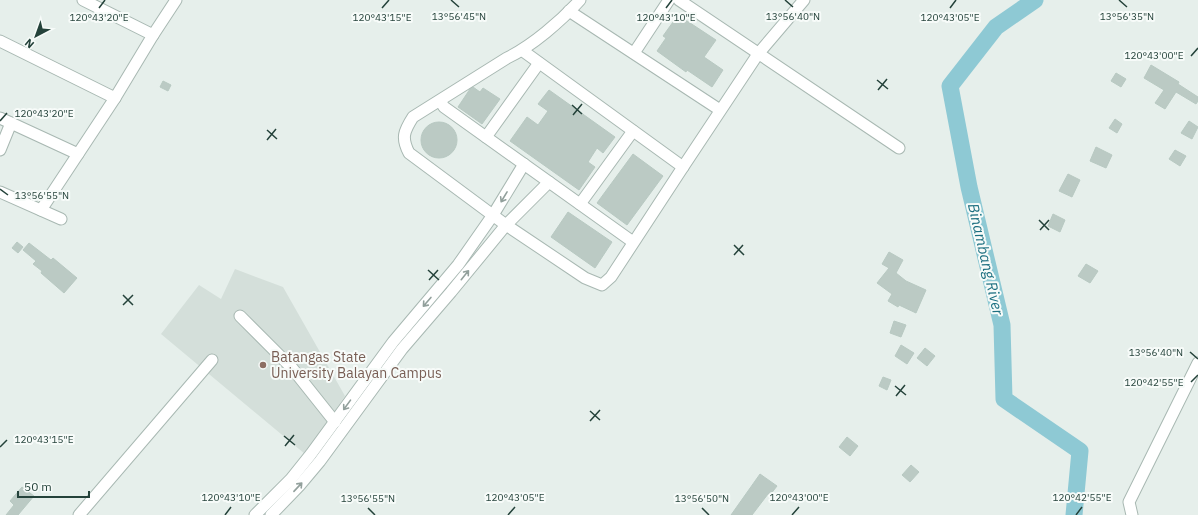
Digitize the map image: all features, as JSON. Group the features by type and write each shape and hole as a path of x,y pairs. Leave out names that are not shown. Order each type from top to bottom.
{"street":[{"path":"83,0 153,35"},
{"path":"41,210 115,98 176,0"},
{"path":"580,0 570,11 523,51 507,58 413,117 407,127 404,142 409,153 506,225 585,278 602,285 611,277 758,54 804,0"},
{"path":"634,53 669,0"},
{"path":"679,0 899,148"},
{"path":"570,11 720,110"},
{"path":"0,41 115,98"},
{"path":"523,51 683,167"},
{"path":"486,137 539,63"},
{"path":"440,101 444,107 633,242"},
{"path":"0,118 78,154"},
{"path":"0,150 11,123"},
{"path":"580,204 633,131"},
{"path":"255,515 290,479 311,454 393,342 458,265 493,214 524,164"},
{"path":"271,515 299,486 320,461 402,349 506,225 549,182"},
{"path":"0,192 61,218"},
{"path":"240,316 292,368 335,422"},
{"path":"79,515 212,360"},
{"path":"1132,515 1129,502 1198,363"}],"shaded area":[{"name":"Batangas State University Balayan Campus","path":"235,269 283,287 345,396 305,454 161,334 199,285 221,299"}],"building":[{"path":"678,15 716,40 704,57 723,70 712,87 687,70 686,72 657,51 666,38 663,36"},
{"path":"1151,65 1179,82 1178,84 1198,97 1196,104 1176,92 1165,109 1155,103 1164,90 1144,78"},
{"path":"1116,73 1126,79 1121,87 1111,81"},
{"path":"163,81 171,85 168,91 160,87"},
{"path":"473,87 480,92 483,88 500,99 482,124 458,107"},
{"path":"549,90 615,137 603,153 597,148 588,162 595,167 579,190 510,141 527,117 538,125 548,111 538,104"},
{"path":"1115,119 1122,124 1117,133 1109,128"},
{"path":"1189,121 1198,127 1192,139 1181,133"},
{"path":"443,122 452,127 456,133 456,147 452,153 443,158 435,158 426,153 422,147 421,136 426,127 432,123"},
{"path":"1096,147 1112,155 1106,168 1090,161"},
{"path":"1175,150 1186,156 1180,166 1169,159"},
{"path":"633,154 663,176 627,225 597,203"},
{"path":"1068,174 1080,180 1072,197 1059,191"},
{"path":"568,212 612,242 595,268 551,237"},
{"path":"1053,214 1065,220 1060,232 1048,226"},
{"path":"17,242 23,247 18,253 12,248"},
{"path":"29,243 51,260 53,258 77,278 64,293 41,273 42,271 33,264 36,261 23,250"},
{"path":"889,252 903,260 896,273 906,281 926,290 916,313 899,305 898,307 888,301 892,294 877,283 889,268 882,264"},
{"path":"1086,264 1098,271 1090,283 1078,276"},
{"path":"894,321 906,325 901,337 890,333"},
{"path":"901,345 914,353 907,364 895,356"},
{"path":"925,348 935,356 927,366 917,358"},
{"path":"883,377 891,380 887,390 879,386"},
{"path":"847,437 858,446 850,456 839,447"},
{"path":"911,465 919,472 910,482 902,475"},
{"path":"760,474 777,486 770,495 768,494 752,515 731,515"},
{"path":"22,487 34,496 18,515 6,515 14,505 10,501"}],"waterway":[{"name":"Binambang River","path":"1035,0 996,27 950,86 969,187 1002,325 1004,399 1080,451 1074,515"}],"place":[{"name":"Batangas State University Balayan Campus","path":"263,365"}]}
